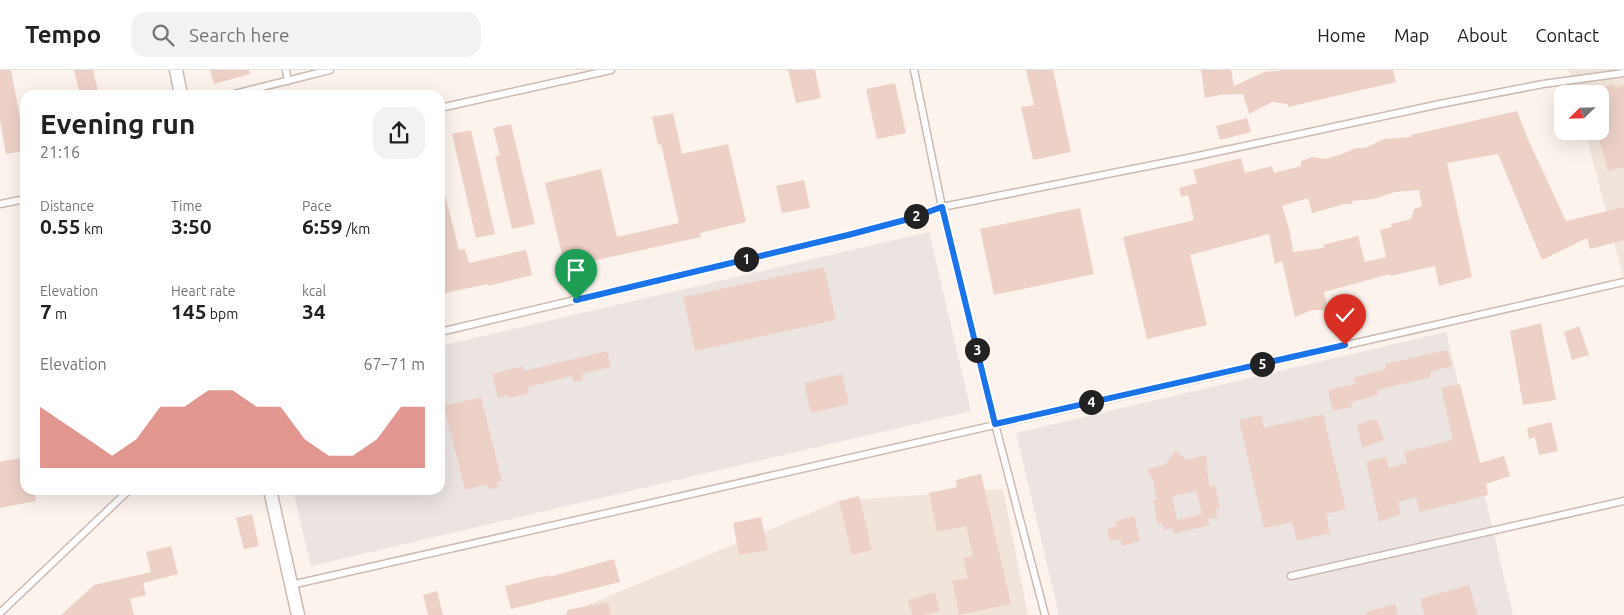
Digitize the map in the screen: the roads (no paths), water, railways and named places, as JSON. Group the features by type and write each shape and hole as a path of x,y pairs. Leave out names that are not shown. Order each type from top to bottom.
{"street":[{"path":"176,70 180,90"},
{"path":"271,495 298,615"}],"lane":[{"path":"286,70 288,81"},
{"path":"251,90 330,70"},
{"path":"445,107 611,70"},
{"path":"914,70 942,207 995,424 1045,615"},
{"path":"445,331 848,235 905,220 942,207 1193,157 1440,104 1542,84 1624,73"},
{"path":"0,204 20,200"},
{"path":"291,585 1624,282"},
{"path":"0,613 124,495"},
{"path":"1291,576 1624,502"}]}
